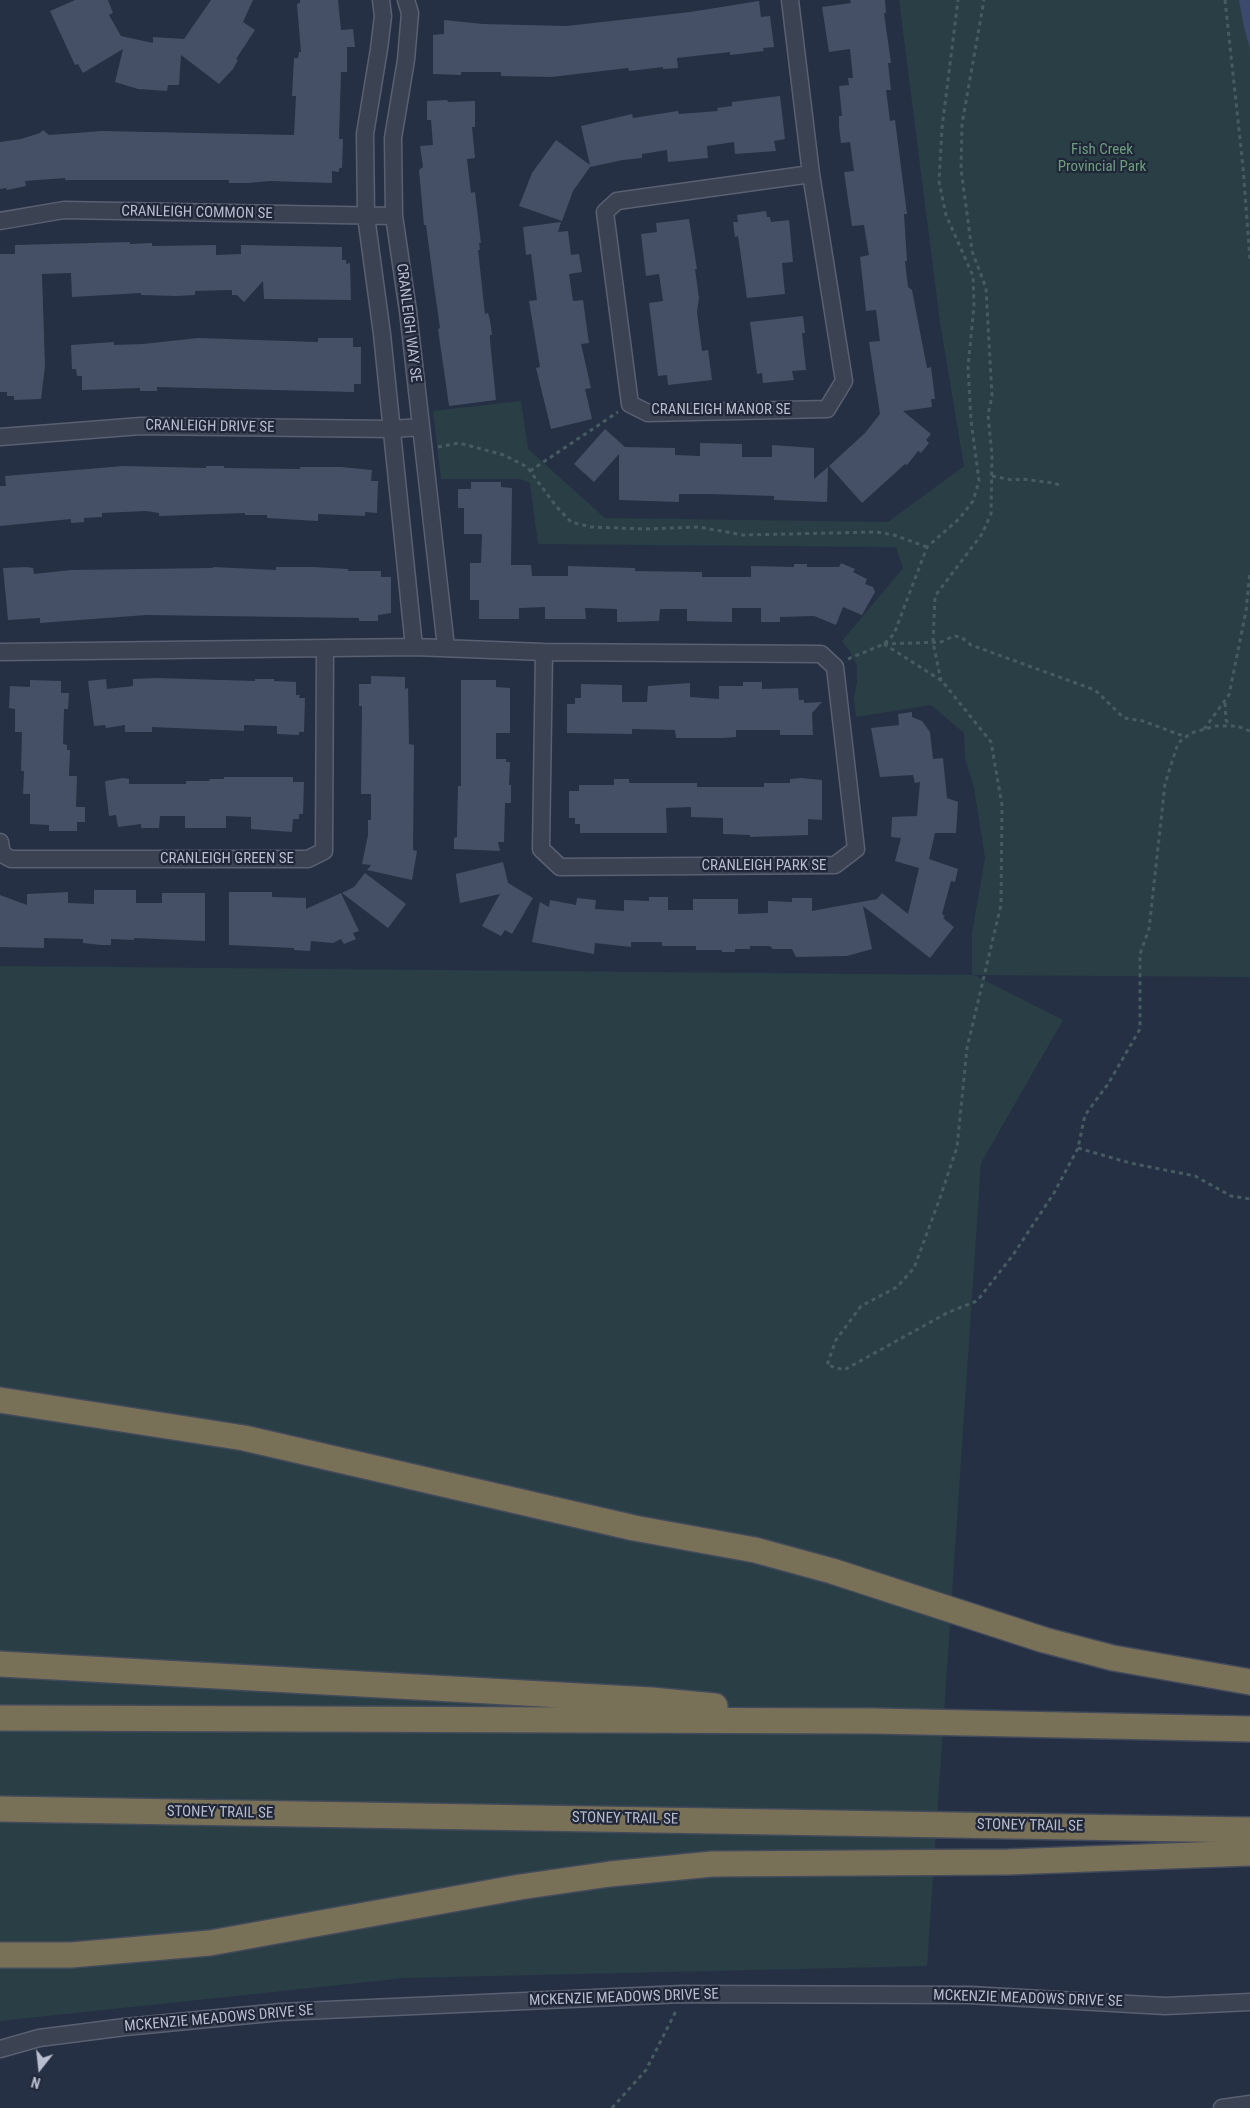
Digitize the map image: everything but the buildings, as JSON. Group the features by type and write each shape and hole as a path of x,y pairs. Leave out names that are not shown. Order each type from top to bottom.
{"highway":[{"path":"0,1400 244,1438 634,1528 755,1550 869,1583 1044,1640 1113,1658 1250,1682"},
{"path":"0,1664 651,1700 874,1721"},
{"path":"0,1718 874,1721 1250,1729"},
{"name":"STONEY TRAIL SE","path":"0,1809 1250,1830"},
{"path":"0,1955 71,1955 210,1943 520,1887 610,1874 712,1864 1008,1862 1250,1853"}],"street":[{"name":"CRANLEIGH WAY SE","path":"382,0 383,16 379,49 365,134 366,216 382,334 414,647"},
{"name":"CRANLEIGH WAY SE","path":"406,0 410,13 406,60 392,138 394,216 421,427 446,647"},
{"name":"CRANLEIGH MANOR SE","path":"790,0 812,174 844,381 827,409 648,413 630,404 605,212 616,201 812,174"},
{"name":"CRANLEIGH COMMON SE","path":"0,221 64,210 394,216"},
{"name":"CRANLEIGH DRIVE SE","path":"0,437 141,426 392,429 421,427"},
{"path":"0,652 325,650 446,647 544,652 821,654 835,667"},
{"name":"CRANLEIGH GREEN SE","path":"0,842 2,854 11,859 308,860 324,851 325,650"},
{"name":"CRANLEIGH PARK SE","path":"544,652 541,849 560,867 835,866 856,849 835,667"},
{"name":"MCKENZIE MEADOWS DRIVE SE","path":"0,2049 39,2038 281,2012 682,1994 971,1995 1165,2006 1250,2002"},
{"path":"1229,2108 1250,2104"}],"path":[{"path":"884,644 894,634 927,547 959,519 974,501 979,481 971,420 968,367 974,306 973,276 946,214 939,182 942,128 958,0"},
{"path":"942,681 933,642 935,596 988,525 991,514 992,476 988,414 992,396 986,288 972,251 961,169 962,124 984,0"},
{"path":"1224,0 1243,168 1250,260"},
{"path":"530,472 630,404"},
{"path":"435,448 459,443 504,455 530,472 571,522 591,527 646,529 699,527 743,535 877,532 894,535 927,547"},
{"path":"992,476 1012,480 1022,479 1054,483 1059,486"},
{"path":"1231,726 1226,720 1224,711 1225,701 1234,677 1250,571"},
{"path":"835,667 864,650 884,644 941,642 954,636 961,637 971,645 1095,690 1124,718 1142,721 1186,737"},
{"path":"884,644 942,681 991,742 1002,805 1001,905 967,1048 957,1147 914,1268 897,1287 861,1306 836,1340 827,1365 844,1370 947,1313 977,1301 1013,1255 1038,1216 1078,1148 1085,1115 1108,1084 1140,1029 1140,954 1149,929 1165,784 1178,743 1186,737 1216,726 1237,726 1250,731"},
{"path":"1204,730 1225,701"},
{"path":"1078,1148 1130,1163 1195,1176 1231,1196 1250,1199"},
{"path":"612,2108 646,2070 678,2008 682,1994"}],"green space":[{"name":"Fish Creek Provincial Park","path":"899,0 1250,0 1250,977 974,975 1063,1020 981,1163 927,1966 405,1978 0,2021 0,966 972,975 972,933 985,858 974,788 965,758 964,733 931,705 856,717 854,699 857,666 842,641 903,568 896,547 538,544 530,483 520,479 441,479 433,411 521,401 528,449 605,518 888,522 964,466 940,322"}],"water":[{"path":"1239,0 1250,0 1250,49 1244,27"}]}
